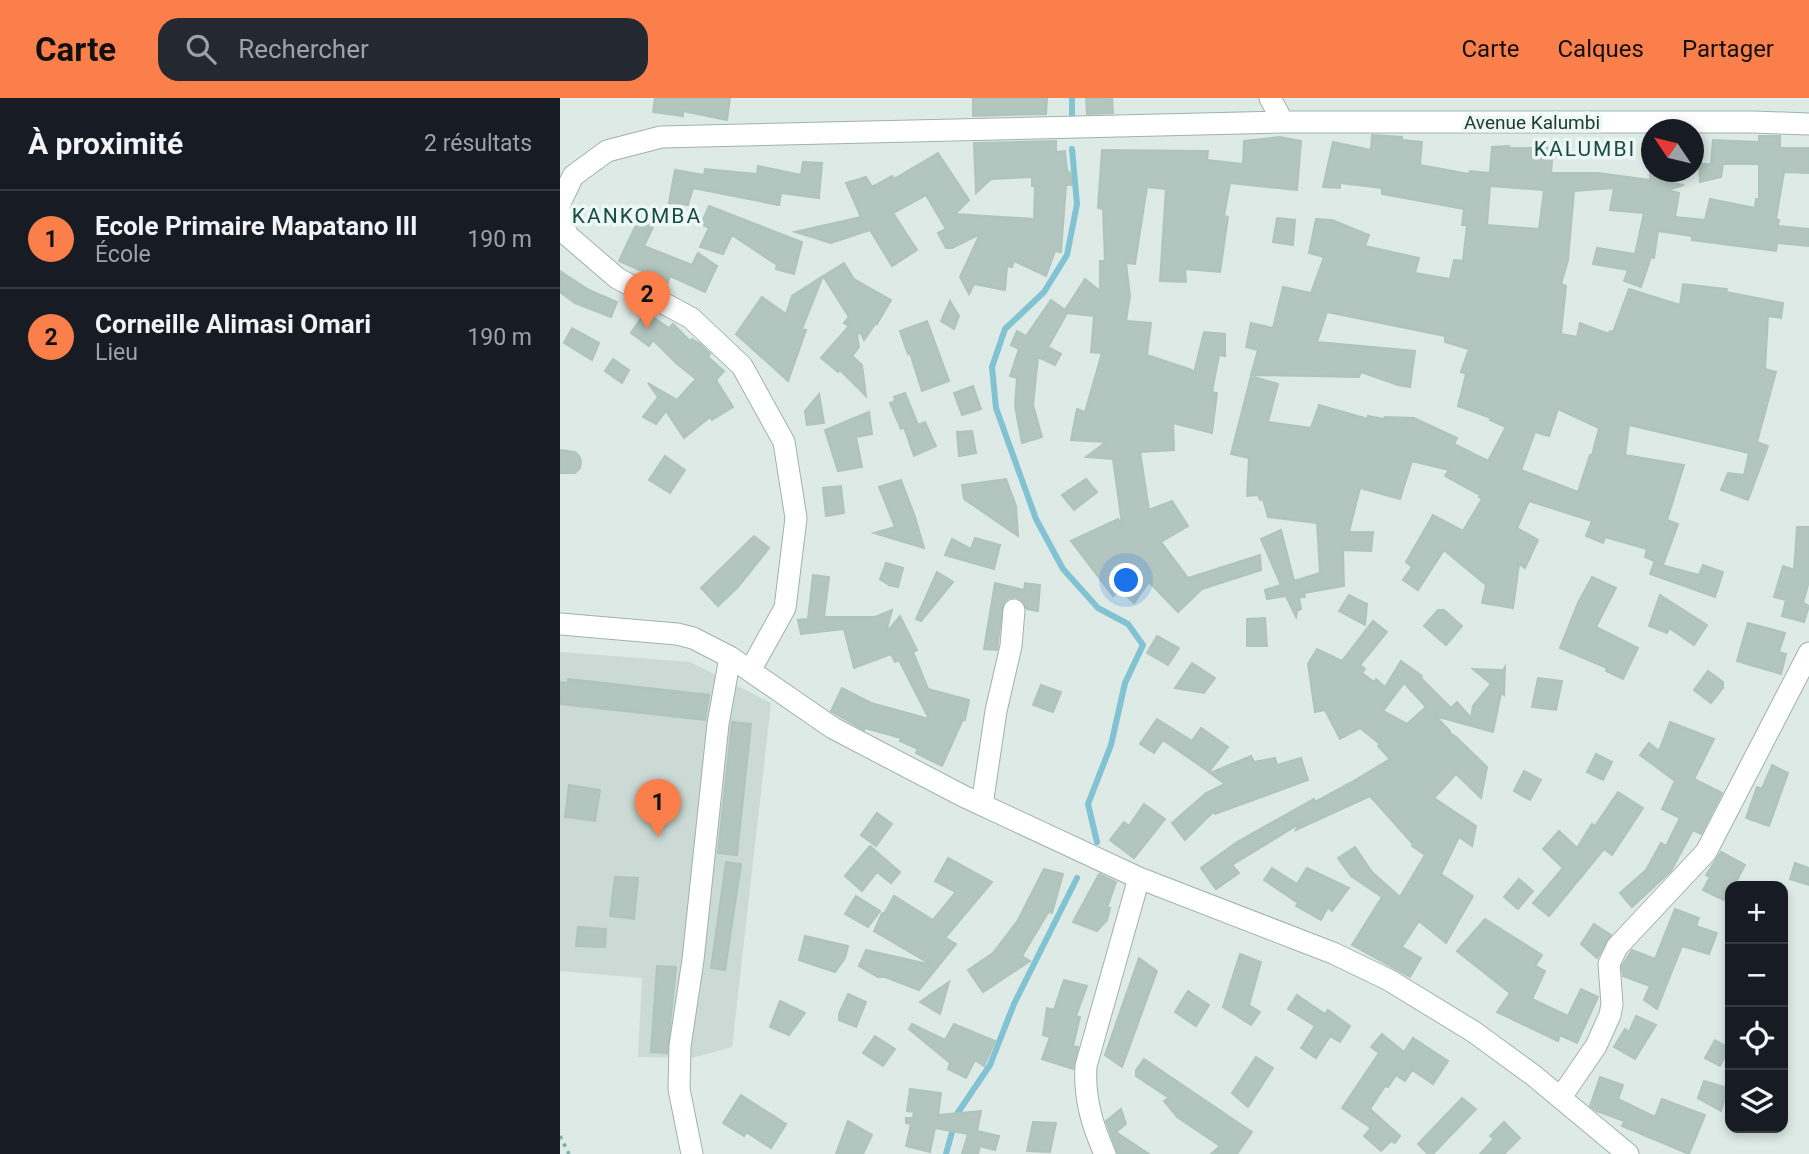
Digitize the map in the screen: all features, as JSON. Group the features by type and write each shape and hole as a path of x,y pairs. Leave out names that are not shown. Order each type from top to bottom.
{"street":[{"path":"1270,98 1283,122"},
{"name":"Avenue Kalumbi","path":"560,203 573,176 607,151 662,137 1283,122 1809,124"},
{"path":"560,212 567,235 617,278 691,318 741,366 784,442 796,518 785,608 751,669"},
{"path":"982,805 996,711 1011,646 1014,610"},
{"path":"560,624 677,634 693,638 751,669 785,697 833,728 982,805 1139,878 1333,953 1389,980 1474,1032 1561,1097 1628,1154"},
{"path":"1561,1097 1596,1046 1610,1015 1612,1004 1609,964 1617,947 1706,852 1809,653"},
{"path":"692,1154 680,1089 680,1046 693,960 717,736 730,657"},
{"path":"1105,1154 1092,1126 1085,1087 1086,1066 1139,878"}],"path":[{"path":"560,1136 569,1154"}],"shaded area":[{"path":"560,652 690,662 771,703 732,1047 691,1058 638,1057 642,978 560,971"}],"building":[{"path":"655,98 730,98 727,120 683,111 683,116 653,112"},
{"path":"973,98 1047,98 1046,114 973,116"},
{"path":"1086,98 1112,98 1113,113 1087,114"},
{"path":"1372,135 1402,137 1402,140 1422,142 1420,165 1469,174 1470,171 1490,173 1492,147 1553,148 1551,173 1598,173 1641,179 1641,182 1684,185 1667,190 1679,193 1675,217 1705,220 1710,199 1755,208 1756,199 1759,199 1759,164 1723,164 1721,177 1704,181 1704,164 1711,164 1713,140 1759,142 1759,136 1780,136 1780,148 1809,148 1809,173 1784,172 1776,219 1779,220 1778,226 1809,229 1809,246 1777,243 1776,251 1692,240 1692,236 1658,231 1654,258 1651,257 1641,287 1624,281 1628,270 1593,264 1597,248 1635,254 1644,213 1610,210 1614,188 1574,191 1568,260 1561,284 1566,286 1561,334 1577,337 1580,323 1609,334 1610,331 1613,332 1629,289 1680,305 1683,284 1727,289 1726,292 1783,303 1781,318 1768,316 1765,369 1776,372 1757,442 1768,446 1748,500 1721,490 1728,473 1744,475 1749,453 1629,425 1625,455 1684,465 1667,520 1678,524 1663,565 1645,557 1647,549 1605,537 1603,543 1586,536 1592,521 1529,501 1517,528 1538,540 1525,568 1519,564 1513,608 1482,603 1486,585 1444,550 1418,590 1403,580 1412,567 1406,562 1433,515 1463,531 1482,499 1480,495 1445,476 1449,470 1412,461 1400,499 1360,488 1349,532 1373,532 1371,551 1343,550 1344,586 1304,593 1305,597 1299,597 1301,609 1297,611 1296,617 1286,596 1267,599 1265,590 1281,585 1261,539 1281,530 1294,581 1320,573 1317,523 1268,517 1263,499 1260,500 1258,495 1247,496 1249,458 1231,454 1251,376 1278,384 1268,422 1311,428 1319,405 1368,419 1368,416 1384,419 1414,418 1457,438 1454,444 1488,461 1506,427 1490,420 1491,418 1458,406 1466,374 1461,372 1469,349 1445,342 1445,336 1327,312 1317,342 1415,351 1410,387 1361,372 1359,377 1251,375 1258,350 1246,347 1251,323 1273,328 1283,287 1311,293 1324,257 1309,253 1316,219 1332,220 1369,235 1365,246 1419,258 1415,273 1450,279 1454,260 1463,261 1467,225 1462,225 1464,209 1382,194 1382,188 1340,183 1340,188 1323,187 1333,142 1371,150","holes":["1490,186 1544,190 1539,229 1487,225","1558,409 1599,428 1578,492 1521,470 1535,432 1549,436"]},
{"path":"1280,137 1301,141 1297,190 1230,183 1224,216 1228,217 1220,272 1185,269 1186,282 1160,281 1166,189 1147,187 1135,264 1126,263 1130,296 1126,321 1151,323 1147,355 1192,370 1193,377 1204,332 1225,334 1225,356 1219,355 1212,392 1217,393 1212,433 1173,423 1174,450 1140,452 1149,510 1172,501 1188,526 1161,542 1188,578 1260,555 1261,570 1202,589 1178,612 1149,582 1134,603 1120,590 1113,596 1071,541 1118,519 1122,524 1113,459 1086,457 1106,442 1071,440 1077,409 1085,412 1102,353 1091,352 1094,316 1067,313 1048,347 1061,354 1055,365 1038,357 1033,405 1042,437 1022,443 1015,406 1017,378 1010,376 1019,349 1011,345 1017,331 1026,336 1051,300 1065,310 1085,279 1100,291 1100,261 1105,261 1103,209 1098,208 1102,150 1208,151 1207,160 1243,164 1244,141"},
{"path":"1056,141 1056,152 1065,151 1071,185 1066,185 1061,252 1055,251 1046,276 1014,261 1012,267 1007,266 1005,290 974,284 969,294 960,277 980,234 952,248 946,248 938,233 946,229 926,195 893,213 917,250 892,266 870,230 831,243 795,232 861,217 846,183 866,177 872,187 892,176 894,179 938,153 969,200 955,214 1034,219 1035,186 1032,186 1032,177 991,179 976,193 974,143"},
{"path":"803,162 822,163 819,198 781,193 779,205 693,188 688,205 669,203 675,170 704,175 705,169 757,174 758,166 801,175"},
{"path":"709,206 802,242 794,274 776,269 777,265 732,235 723,254 700,247 709,228 701,224"},
{"path":"640,216 655,223 644,246 692,265 698,253 717,266 705,292 670,276 667,285 619,261"},
{"path":"1277,218 1295,220 1293,245 1273,242"},
{"path":"844,263 854,279 891,300 864,340 861,333 857,334 859,347 852,356 862,365 866,396 840,370 838,372 821,358 849,326 844,323 849,317 823,276"},
{"path":"560,271 589,290 617,302 611,317 575,303 560,292"},
{"path":"823,276 802,329 806,330 788,381 736,334 762,297 786,314 792,296"},
{"path":"950,301 959,316 954,329 941,321"},
{"path":"645,312 669,328 673,324 690,341 692,339 700,344 710,354 708,357 724,371 716,380 733,407 712,420 710,417 684,438 666,411 656,424 643,417 658,397 648,383 677,400 696,379 653,340 649,346 631,333"},
{"path":"927,321 949,381 922,391 900,331"},
{"path":"572,328 599,343 592,360 564,343"},
{"path":"613,359 629,370 622,383 605,371"},
{"path":"973,386 981,409 962,415 954,393"},
{"path":"905,393 918,425 925,422 936,446 914,456 904,427 901,429 890,403 895,401 894,397"},
{"path":"819,394 824,423 807,425 805,411"},
{"path":"869,412 872,434 856,437 862,467 838,471 825,430"},
{"path":"972,431 976,453 959,456 957,432"},
{"path":"560,450 575,452 579,456 580,468 575,473 560,473"},
{"path":"665,456 685,470 670,493 649,480"},
{"path":"1006,479 1016,506 1018,536 964,499 962,485"},
{"path":"1086,479 1097,492 1074,510 1062,495"},
{"path":"901,480 924,548 874,533 895,527 879,487"},
{"path":"841,486 844,513 826,516 823,488"},
{"path":"1797,527 1809,527 1809,581 1803,603 1809,606 1804,622 1782,616 1786,600 1774,597 1783,566 1794,570"},
{"path":"754,536 769,548 738,587 718,606 701,588"},
{"path":"975,538 1000,545 994,569 945,555 952,539 971,549"},
{"path":"886,563 903,568 898,587 880,579"},
{"path":"1654,563 1699,575 1703,565 1723,572 1715,597 1650,574"},
{"path":"937,572 953,582 921,621 916,619"},
{"path":"813,575 829,577 824,617 875,617 892,610 886,633 900,616 917,650 913,652 928,689 969,700 965,720 963,719 942,766 916,753 918,749 900,741 901,738 865,728 864,730 831,711 842,688 871,703 929,719 899,660 895,662 891,654 854,668 844,629 801,634 798,620 808,619"},
{"path":"1592,577 1616,588 1596,627 1638,648 1623,679 1606,671 1607,668 1560,648"},
{"path":"995,583 1024,590 1025,583 1040,585 1038,611 1027,609 1022,600 1016,597 1003,603 997,650 984,649"},
{"path":"1349,595 1367,604 1365,625 1339,611"},
{"path":"1660,595 1707,625 1694,645 1669,628 1667,633 1649,626"},
{"path":"1438,610 1444,610 1462,626 1446,645 1424,626"},
{"path":"1265,618 1267,646 1247,646 1247,619"},
{"path":"1373,621 1387,632 1360,665 1365,669 1362,673 1374,682 1376,679 1385,687 1401,661 1422,676 1451,708 1457,702 1471,718 1473,706 1491,684 1473,669 1503,670 1505,667 1504,695 1501,693 1493,732 1435,716 1487,767 1481,798 1456,774 1434,798 1476,826 1472,846 1459,837 1441,874 1473,896 1446,943 1419,921 1402,947 1421,958 1410,977 1352,945 1382,897 1351,876 1338,858 1355,847 1372,872 1400,897 1425,855 1412,846 1370,796 1296,830 1299,824 1232,865 1239,873 1216,889 1201,868 1237,842 1390,759 1378,746 1380,744 1360,728 1340,739 1325,710 1315,712 1308,664 1317,649 1342,661","holes":["1404,683 1426,707 1407,724 1383,711"]},
{"path":"1748,623 1785,633 1779,652 1786,654 1781,674 1737,661"},
{"path":"1157,636 1179,648 1168,665 1147,653"},
{"path":"1192,663 1215,678 1204,693 1175,688"},
{"path":"1708,671 1723,682 1723,688 1711,703 1694,690"},
{"path":"1538,678 1562,681 1556,710 1532,707"},
{"path":"568,679 709,695 705,720 560,704 560,682 568,683"},
{"path":"1041,685 1061,692 1053,712 1033,705"},
{"path":"1157,719 1192,741 1201,728 1228,747 1209,772 1163,740 1154,753 1140,744"},
{"path":"732,722 751,724 737,855 718,853"},
{"path":"1670,722 1714,739 1694,779 1722,793 1701,834 1693,830 1671,871 1632,907 1620,893 1646,870 1661,843 1666,846 1680,818 1662,809 1675,781 1640,755 1649,743 1659,751"},
{"path":"1596,754 1612,762 1603,780 1587,772"},
{"path":"1251,756 1254,762 1275,758 1277,765 1301,758 1308,780 1215,814 1214,811 1185,840 1172,823 1206,793 1225,784 1210,773"},
{"path":"1772,765 1788,773 1769,826 1746,818 1757,787 1762,789"},
{"path":"1524,771 1541,780 1530,800 1514,791"},
{"path":"569,785 600,790 595,821 565,817"},
{"path":"1618,792 1643,808 1612,855 1604,849 1549,916 1533,903 1563,868 1543,849 1559,831 1577,848"},
{"path":"1144,804 1165,819 1134,858 1110,840 1124,822 1129,826"},
{"path":"877,813 892,824 876,846 861,835"},
{"path":"870,846 900,872 891,883 877,872 862,891 845,876"},
{"path":"1721,852 1745,865 1737,881 1725,881 1725,901 1703,890 1710,877 1706,875"},
{"path":"948,858 992,882 945,938 956,944 919,990 885,977 878,977 859,966 866,950 932,965 874,931 894,896 933,920 956,892 935,881"},
{"path":"726,862 741,864 725,970 711,968"},
{"path":"1795,863 1809,868 1809,885 1790,879"},
{"path":"1272,868 1297,884 1307,868 1349,888 1332,911 1328,907 1321,920 1296,906 1298,903 1264,880"},
{"path":"1044,869 1063,874 1052,913 1049,912 1046,916 1022,956 1030,961 983,992 968,970 993,953 1018,920"},
{"path":"1099,874 1116,882 1107,908 1110,908 1107,920 1097,931 1073,922"},
{"path":"615,877 638,878 634,919 610,916"},
{"path":"1519,879 1533,891 1518,909 1504,897"},
{"path":"856,896 880,911 868,927 845,914"},
{"path":"1675,909 1699,918 1696,926 1717,933 1709,954 1682,946 1657,1009 1644,1000 1650,986 1623,976 1622,966 1632,950 1655,959"},
{"path":"1485,919 1542,955 1535,966 1545,971 1532,999 1568,1016 1581,989 1598,997 1577,1043 1560,1035 1558,1041 1497,1012 1510,993 1457,951"},
{"path":"1594,924 1611,935 1597,958 1581,944"},
{"path":"578,927 606,929 605,947 576,946"},
{"path":"805,936 848,946 845,958 835,972 799,960"},
{"path":"1240,954 1261,962 1249,1005 1260,1012 1251,1025 1223,1007"},
{"path":"1139,958 1157,971 1122,1067 1105,1055"},
{"path":"657,966 676,967 667,1053 651,1052"},
{"path":"1064,980 1087,986 1076,1016 1080,1017 1073,1046 1078,1047 1073,1069 1042,1059 1050,1037 1043,1035 1047,1008 1054,1010"},
{"path":"949,982 940,1014 920,1002"},
{"path":"1188,991 1209,1005 1196,1026 1175,1012"},
{"path":"848,994 866,1002 856,1027 839,1020"},
{"path":"1297,995 1325,1014 1328,1010 1350,1026 1340,1042 1330,1036 1316,1058 1301,1048 1315,1026 1288,1009"},
{"path":"780,1001 805,1013 789,1035 770,1027"},
{"path":"1636,1016 1656,1025 1635,1059 1614,1047 1625,1029 1629,1032"},
{"path":"912,1024 945,1040 954,1024 995,1041 984,1066 975,1060 966,1078 948,1069 950,1063 909,1029"},
{"path":"1382,1034 1404,1052 1413,1038 1448,1061 1433,1084 1412,1070 1405,1081 1396,1075 1388,1087 1385,1086 1370,1109 1400,1136 1395,1143 1391,1141 1381,1151 1364,1136 1371,1128 1342,1108 1379,1053 1371,1047"},
{"path":"875,1036 895,1049 883,1066 863,1053"},
{"path":"1715,1040 1725,1046 1725,1056 1720,1066 1705,1058"},
{"path":"1256,1057 1273,1068 1248,1107 1232,1093"},
{"path":"1144,1059 1252,1132 1237,1154 1211,1154 1220,1146 1177,1117 1164,1101 1169,1098 1136,1076 1136,1070"},
{"path":"1600,1077 1623,1085 1618,1099 1655,1117 1662,1099 1705,1115 1689,1154 1622,1126 1624,1121 1590,1106"},
{"path":"1704,1081 1725,1087 1721,1111 1698,1098"},
{"path":"910,1089 941,1093 938,1115 981,1111 977,1131 999,1136 995,1150 980,1146 978,1154 962,1154 968,1134 935,1128 930,1152 906,1146 911,1124 906,1123 906,1118 913,1118 914,1112 907,1111"},
{"path":"741,1095 786,1124 771,1148 746,1132 744,1136 723,1123"},
{"path":"1462,1098 1476,1109 1433,1154 1428,1154 1418,1144"},
{"path":"1121,1109 1126,1124 1116,1132 1149,1154 1118,1154 1106,1121"},
{"path":"848,1121 872,1135 863,1154 836,1154"},
{"path":"1033,1122 1056,1123 1050,1152 1027,1151"},
{"path":"1504,1122 1520,1138 1504,1154 1480,1154 1494,1139 1490,1136"}],"waterway":[{"path":"1072,98 1072,114"},
{"path":"1072,149 1077,204 1067,255 1044,292 1005,329 992,367 996,408 1036,519 1063,569 1098,608 1128,624 1143,645 1125,683 1111,745 1088,804 1097,842"},
{"path":"946,1154 957,1114 990,1065 1014,1004 1077,878"}],"place":[{"name":"Corneille Alimasi Omari","path":"647,329"},
{"name":"Ecole Primaire Mapatano III","path":"658,837"}],"district":[{"name":"KALUMBI","path":"1585,149"},
{"name":"KANKOMBA","path":"637,216"}]}
